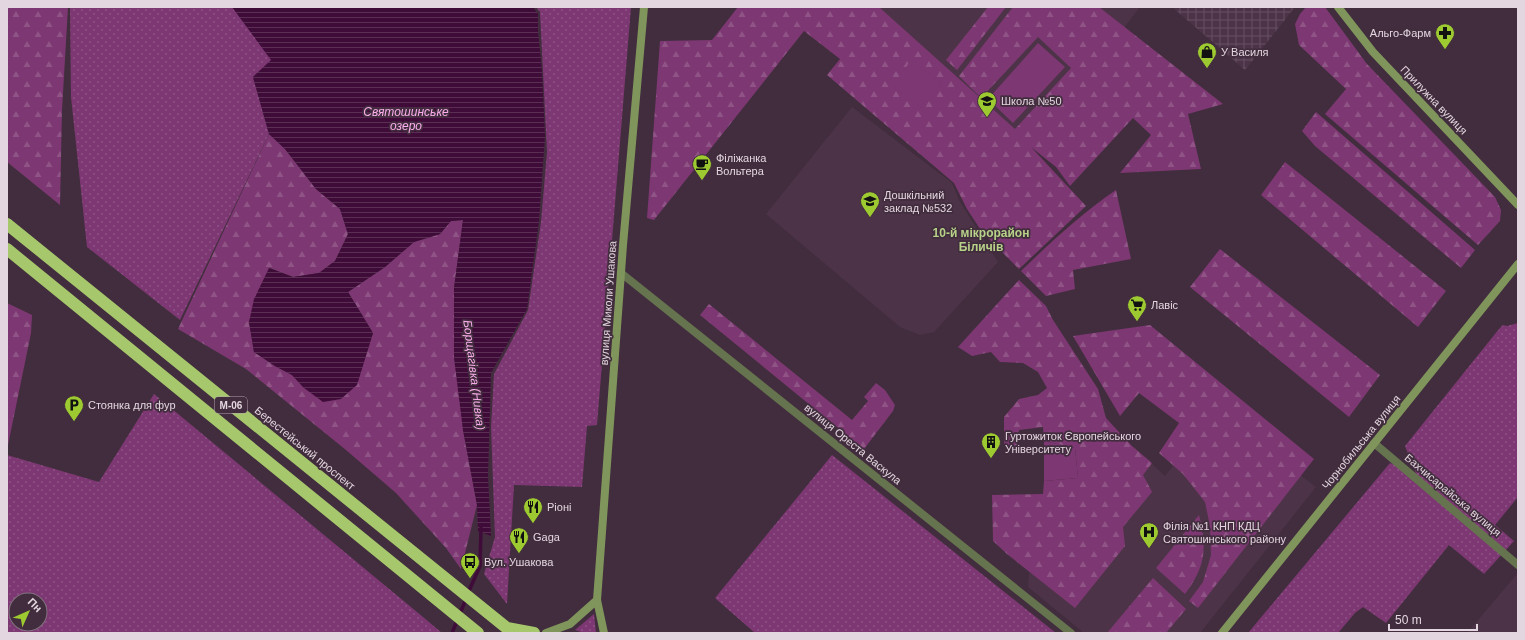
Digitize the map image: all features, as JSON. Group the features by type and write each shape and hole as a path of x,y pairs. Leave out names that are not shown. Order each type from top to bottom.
{"highway":[{"name":"Берестейський проспект","path":"7,224 510,631"},
{"name":"М-06","path":"7,249 476,631"},
{"path":"510,631 534,633"}],"street":[{"name":"вулиця Миколи Ушакова","path":"604,633 597,600 621,273 644,7"},
{"name":"Прилужна вулиця","path":"1338,7 1373,52 1518,205"},
{"name":"Чорнобильська вулиця","path":"1222,633 1518,264"},
{"name":"вулиця Ореста Васкула","path":"621,273 1071,633"},
{"name":"Бахчисарайська вулиця","path":"1374,443 1518,565"},
{"path":"546,633 570,624 597,600"}],"shaded area":[{"name":"Школа №50","path":"839,7 1140,7 1001,187"},
{"path":"1172,7 1295,7 1245,70"},
{"name":"Дошкільний заклад №532","path":"852,107 952,183 960,202 998,262 934,332 920,335 900,327 766,214"},
{"path":"1217,412 1316,487 1200,633 1084,633 1028,587 1029,574 1134,447 1165,476"},
{"path":"1517,574 1518,633 1467,633"}],"green space":[{"path":"7,7 68,7 62,110 60,205 7,162"},
{"path":"70,7 232,7 272,60 253,77 269,134 180,320 87,247 71,97"},
{"path":"536,7 631,7 597,425 587,426 582,487 514,485 507,604 484,574 495,537 491,427 494,374 528,310 541,222 547,152 540,12"},
{"path":"738,7 879,7 1015,129 1071,68 1038,37 981,98 959,76 1013,7 1099,7 1223,104 1188,114 1201,169 1120,173 1151,135 1133,118 1070,186 1056,167 1031,147 1086,206 1019,269 982,232 967,209 954,183 827,75 840,59 804,31 654,220 647,218 660,41 712,40"},
{"path":"988,7 1006,7 957,70 946,60"},
{"path":"1306,7 1325,7 1367,64 1495,197 1501,210 1500,221 1478,245 1325,114 1346,89 1299,45 1295,24 1300,14"},
{"path":"1038,43 1065,67 1013,123 988,99"},
{"path":"911,60 941,83 923,109 893,87"},
{"path":"1316,112 1475,250 1461,268 1315,146 1302,131"},
{"path":"269,134 285,149 316,189 340,209 348,234 335,261 319,273 293,277 270,268 249,322 254,352 292,375 304,388 365,358 373,333 348,292 385,267 414,242 440,234 451,221 463,220 454,288 463,430 477,505 461,569 446,548 396,493 346,450 246,369 178,329"},
{"path":"1285,162 1446,291 1418,327 1261,195"},
{"path":"1116,190 1131,259 1073,270 1075,289 1046,296 1021,271 1079,218"},
{"path":"1220,249 1380,375 1349,417 1190,287"},
{"path":"1019,280 1046,306 1053,320 1098,389 1106,418 1132,446 1152,463 1143,475 1152,492 1123,527 1125,546 1075,608 1007,554 993,541 992,495 1043,494 1044,481 1078,478 1075,448 1044,441 1043,427 1019,430 1017,446 1004,445 1004,417 1019,399 1038,395 1047,388 1038,372 1023,363 1000,362 991,352 972,356 958,347"},
{"path":"7,303 32,315 31,333 7,450"},
{"path":"709,304 852,420 868,401 864,397 876,383 885,390 895,405 893,411 864,449 700,315"},
{"path":"1518,323 1518,497 1495,525 1514,541 1484,574 1449,545 1386,623 1363,607 1355,613 1338,633 1248,633 1390,463 1416,473 1405,446 1499,329 1503,325 1507,326"},
{"path":"1150,325 1314,459 1198,608 1189,601 1203,582 1211,555 1210,526 1205,502 1183,474 1159,453 1179,423 1139,393 1120,416 1073,336"},
{"path":"154,394 442,633 7,633 7,455 99,482"},
{"path":"1044,441 1075,448 1078,478 1044,481"},
{"path":"832,455 1056,633 755,633 715,598"},
{"path":"1199,515 1204,548 1203,557 1197,574 1185,594 1156,568"},
{"path":"1153,578 1186,609 1166,633 1107,633"},
{"path":"594,614 596,633 584,633 575,630"}],"water":[{"name":"Святошинське озеро","path":"232,7 533,7 538,14 545,136 539,221 527,309 491,373 488,476 491,536 478,531 477,505 463,430 454,358 454,288 463,220 451,221 440,234 414,242 385,267 348,292 373,333 357,385 341,399 323,402 304,388 292,375 254,352 249,322 254,299 269,268 293,277 319,273 335,261 348,234 340,209 316,189 285,149 269,134 253,77 271,60"}],"waterway":[{"name":"Борщагівка (Нивка)","path":"468,593 480,566 481,528"},
{"name":"Борщагівка (Нивка)","path":"452,633 466,599"}],"place":[{"name":"Альго-Фарм","path":"1445,50"},
{"name":"У Василя","path":"1207,69"},
{"name":"Школа №50","path":"987,118"},
{"name":"Філіжанка Вольтера","path":"702,181"},
{"name":"Дошкільний заклад №532","path":"870,218"},
{"name":"Лавіс","path":"1137,322"},
{"name":"Стоянка для фур","path":"74,422"},
{"name":"Гуртожиток Європейського Університету","path":"991,459"},
{"name":"Ріоні","path":"533,524"},
{"name":"Філія №1 КНП КДЦ Святошинського району","path":"1149,549"},
{"name":"Gaga","path":"519,554"},
{"name":"Вул. Ушакова","path":"470,579"}],"district":[{"name":"10-й мікрорайон Біличів","path":"981,240"}]}
